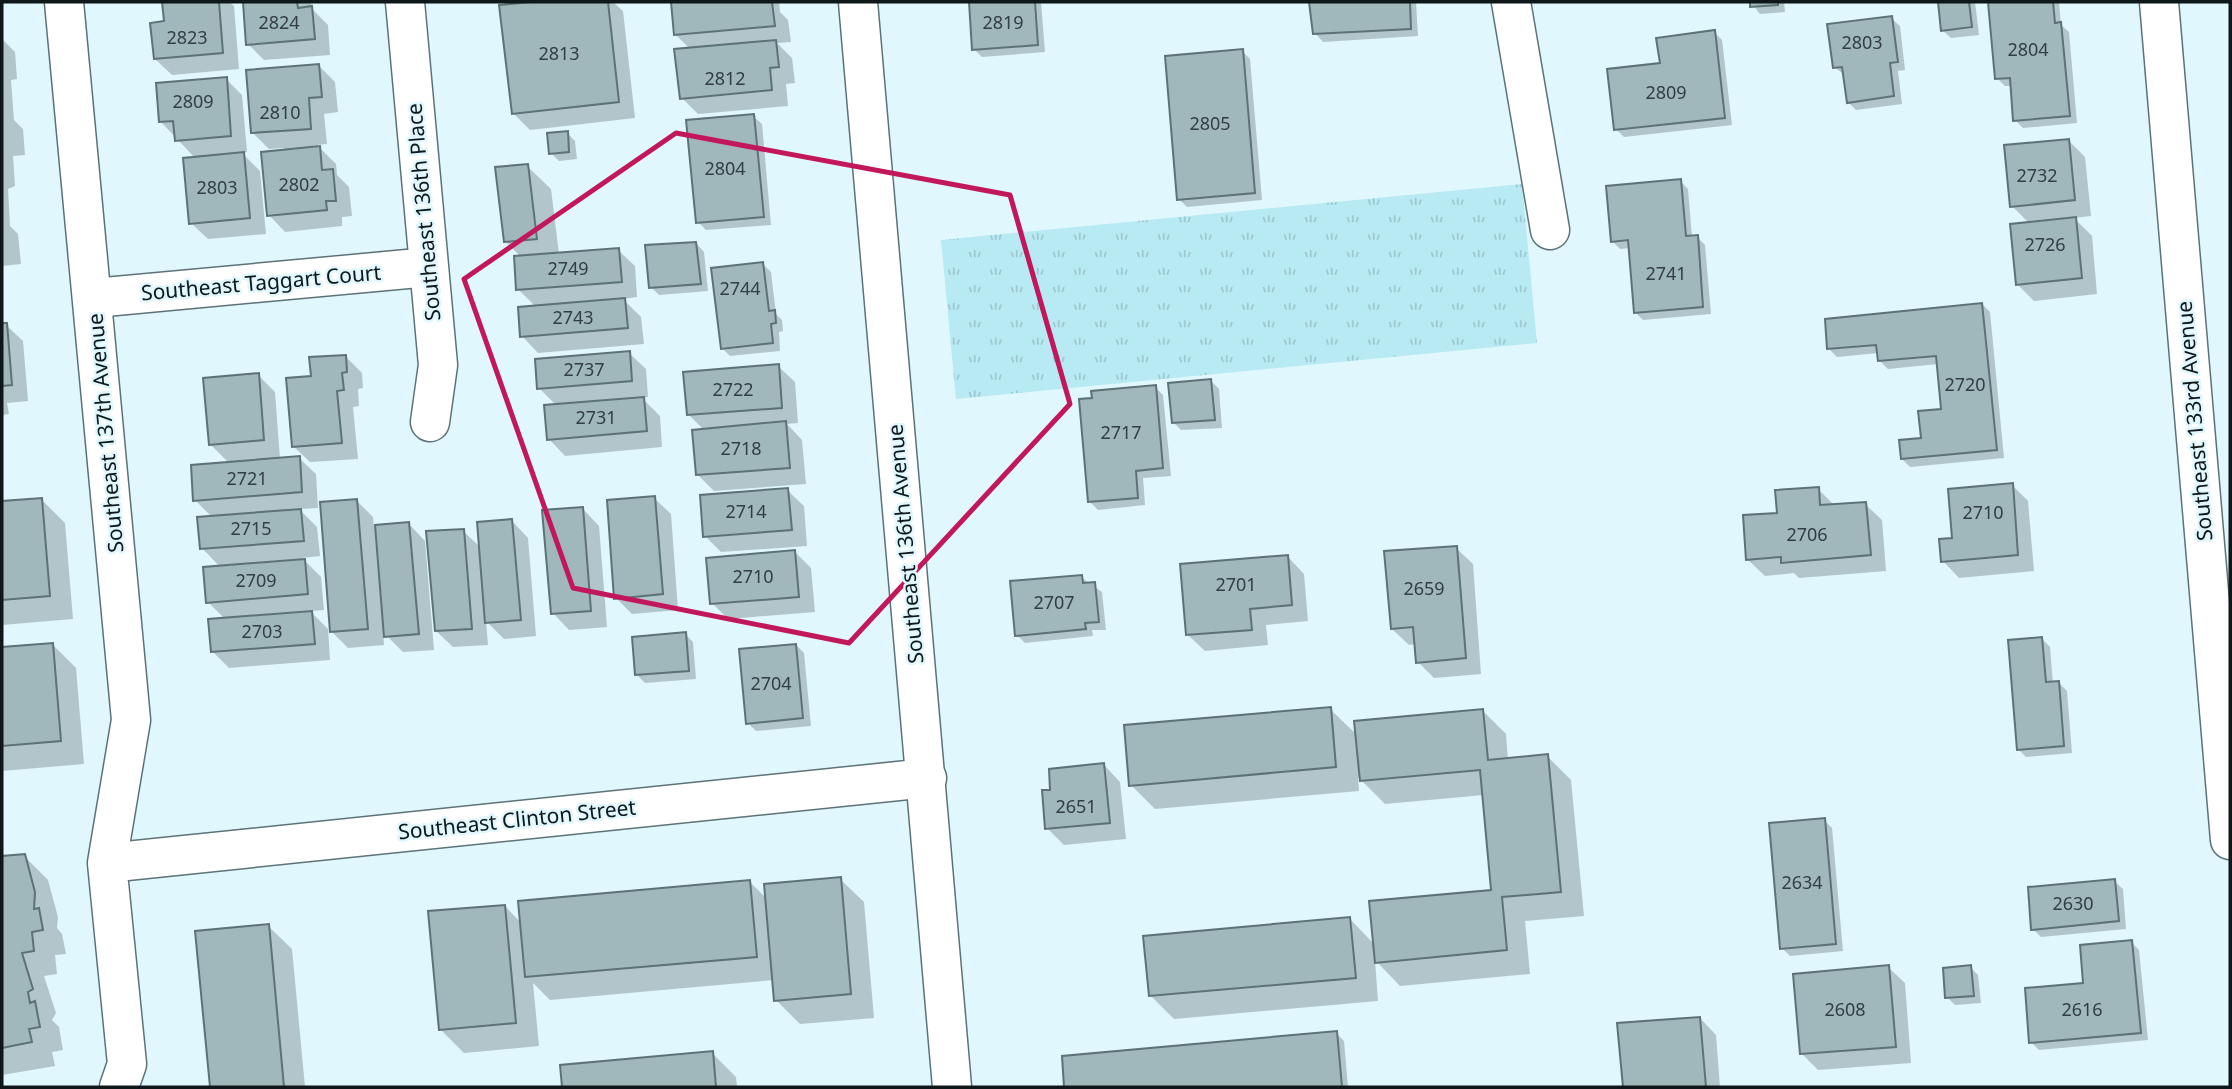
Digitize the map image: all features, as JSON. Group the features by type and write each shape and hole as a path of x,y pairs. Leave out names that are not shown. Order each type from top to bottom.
{"street":[{"name":"Southeast 137th Avenue","path":"64,2 94,298 131,720 107,863 127,1064 119,1087"},
{"name":"Southeast 136th Place","path":"405,2 438,365 430,422"},
{"name":"Southeast 136th Avenue","path":"858,2 952,1087"},
{"path":"1511,2 1550,230"},
{"name":"Southeast 133rd Avenue","path":"2159,2 2230,840"},
{"name":"Southeast Taggart Court","path":"94,298 429,267"},
{"name":"Southeast Clinton Street","path":"107,863 927,778"}],"highlighted area":[{"path":"676,133 1010,195 1070,404 849,643 573,588 464,279"}],"green space":[{"path":"1522,184 1537,343 956,399 941,240"}],"building":[{"path":"162,2 219,2 223,53 154,59 150,23 164,21"},
{"path":"243,2 297,2 298,8 312,6 315,39 246,45"},
{"path":"531,2 608,2 619,102 512,114 499,5"},
{"path":"671,2 772,2 775,26 674,35"},
{"path":"969,2 1035,2 1038,45 972,50"},
{"path":"1309,2 1410,2 1411,29 1313,34"},
{"path":"1750,2 1778,2 1778,5 1750,7"},
{"path":"1938,2 1969,2 1972,27 1941,31"},
{"path":"1988,2 2053,2 2055,23 2061,22 2070,116 2013,121 2010,78 1995,79"},
{"path":"1892,16 1898,62 1890,63 1894,96 1847,103 1842,67 1833,68 1827,24"},
{"path":"1715,30 1725,118 1614,130 1607,69 1660,63 1656,38"},
{"path":"776,40 779,67 770,68 772,90 680,99 674,49"},
{"path":"1243,49 1255,193 1177,200 1165,56"},
{"path":"319,64 322,97 309,98 311,129 251,133 246,70"},
{"path":"227,77 231,136 175,141 173,121 159,122 156,83"},
{"path":"754,114 764,217 696,223 686,120"},
{"path":"568,131 569,152 549,154 547,133"},
{"path":"2069,139 2075,200 2010,207 2004,145"},
{"path":"320,146 322,170 333,169 336,201 326,201 327,210 267,216 261,152"},
{"path":"244,152 250,218 189,224 183,158"},
{"path":"528,164 537,239 504,242 495,167"},
{"path":"1681,179 1686,236 1698,235 1703,307 1634,313 1628,240 1611,242 1606,186"},
{"path":"2076,217 2082,278 2016,285 2010,224"},
{"path":"696,242 701,284 649,288 645,245"},
{"path":"619,248 622,282 516,290 514,256"},
{"path":"763,262 769,311 775,310 776,323 771,324 773,343 721,349 711,268"},
{"path":"625,298 628,328 520,337 518,307"},
{"path":"1982,303 1997,450 1901,459 1899,440 1921,438 1918,411 1941,409 1936,356 1878,361 1876,345 1827,349 1825,319"},
{"path":"2,323 7,323 12,385 2,386"},
{"path":"630,351 632,381 537,389 535,359"},
{"path":"346,355 347,372 342,373 344,390 337,391 342,443 292,447 286,378 311,376 309,357"},
{"path":"779,364 782,408 687,415 683,372"},
{"path":"259,373 264,440 209,445 203,378"},
{"path":"1211,379 1215,420 1172,423 1168,383"},
{"path":"1156,385 1163,468 1136,471 1138,498 1088,502 1079,399 1092,398 1091,391"},
{"path":"644,397 647,431 547,440 544,405"},
{"path":"786,421 790,468 696,475 692,430"},
{"path":"300,456 302,492 193,501 191,465"},
{"path":"2013,483 2018,555 1941,562 1939,539 1952,538 1948,489"},
{"path":"1819,487 1820,505 1866,502 1871,555 1781,563 1781,557 1746,560 1743,515 1777,513 1775,490"},
{"path":"788,488 792,530 703,537 700,495"},
{"path":"655,496 663,594 614,599 607,500"},
{"path":"42,498 50,596 2,600 2,501"},
{"path":"357,499 368,629 330,632 320,502"},
{"path":"583,507 591,611 551,614 542,510"},
{"path":"301,509 304,541 200,549 197,517"},
{"path":"512,519 521,620 485,623 477,522"},
{"path":"409,522 419,634 384,637 375,525"},
{"path":"464,529 472,629 435,631 426,531"},
{"path":"1457,546 1466,658 1416,663 1413,627 1391,629 1384,551"},
{"path":"795,550 799,597 710,604 706,558"},
{"path":"1288,555 1292,605 1250,609 1252,630 1186,635 1180,564"},
{"path":"305,559 308,594 206,603 203,567"},
{"path":"1082,575 1083,583 1095,582 1099,622 1085,623 1086,629 1015,636 1010,581"},
{"path":"312,611 315,644 211,652 208,619"},
{"path":"686,632 689,671 635,675 632,637"},
{"path":"2042,637 2046,682 2059,681 2064,746 2017,750 2008,640"},
{"path":"53,643 61,741 2,746 2,647"},
{"path":"796,644 803,718 746,724 739,649"},
{"path":"1331,707 1336,767 1129,786 1124,725"},
{"path":"1483,709 1488,760 1548,754 1561,892 1502,897 1507,950 1375,963 1369,901 1491,890 1480,770 1360,781 1354,721"},
{"path":"1104,763 1110,823 1045,829 1042,790 1050,790 1049,769"},
{"path":"1825,818 1836,944 1780,949 1769,823"},
{"path":"25,854 35,892 34,909 39,908 43,930 32,932 34,951 22,953 33,989 28,992 30,1003 35,1001 40,1027 29,1029 32,1042 2,1048 2,856"},
{"path":"841,877 851,994 774,1001 764,884"},
{"path":"2115,879 2119,921 2031,930 2028,887"},
{"path":"750,880 757,957 525,977 518,901"},
{"path":"505,905 516,1023 439,1030 428,911"},
{"path":"1350,917 1356,978 1149,996 1143,936"},
{"path":"269,924 284,1087 210,1087 195,931"},
{"path":"2132,940 2141,1033 2029,1043 2025,988 2083,983 2080,945"},
{"path":"1889,965 1896,1047 1800,1054 1793,974"},
{"path":"1971,965 1974,996 1945,998 1943,968"},
{"path":"1700,1017 1706,1087 1623,1087 1617,1023"},
{"path":"1337,1031 1342,1087 1064,1087 1062,1056"},
{"path":"713,1051 716,1087 562,1087 560,1065"}]}
